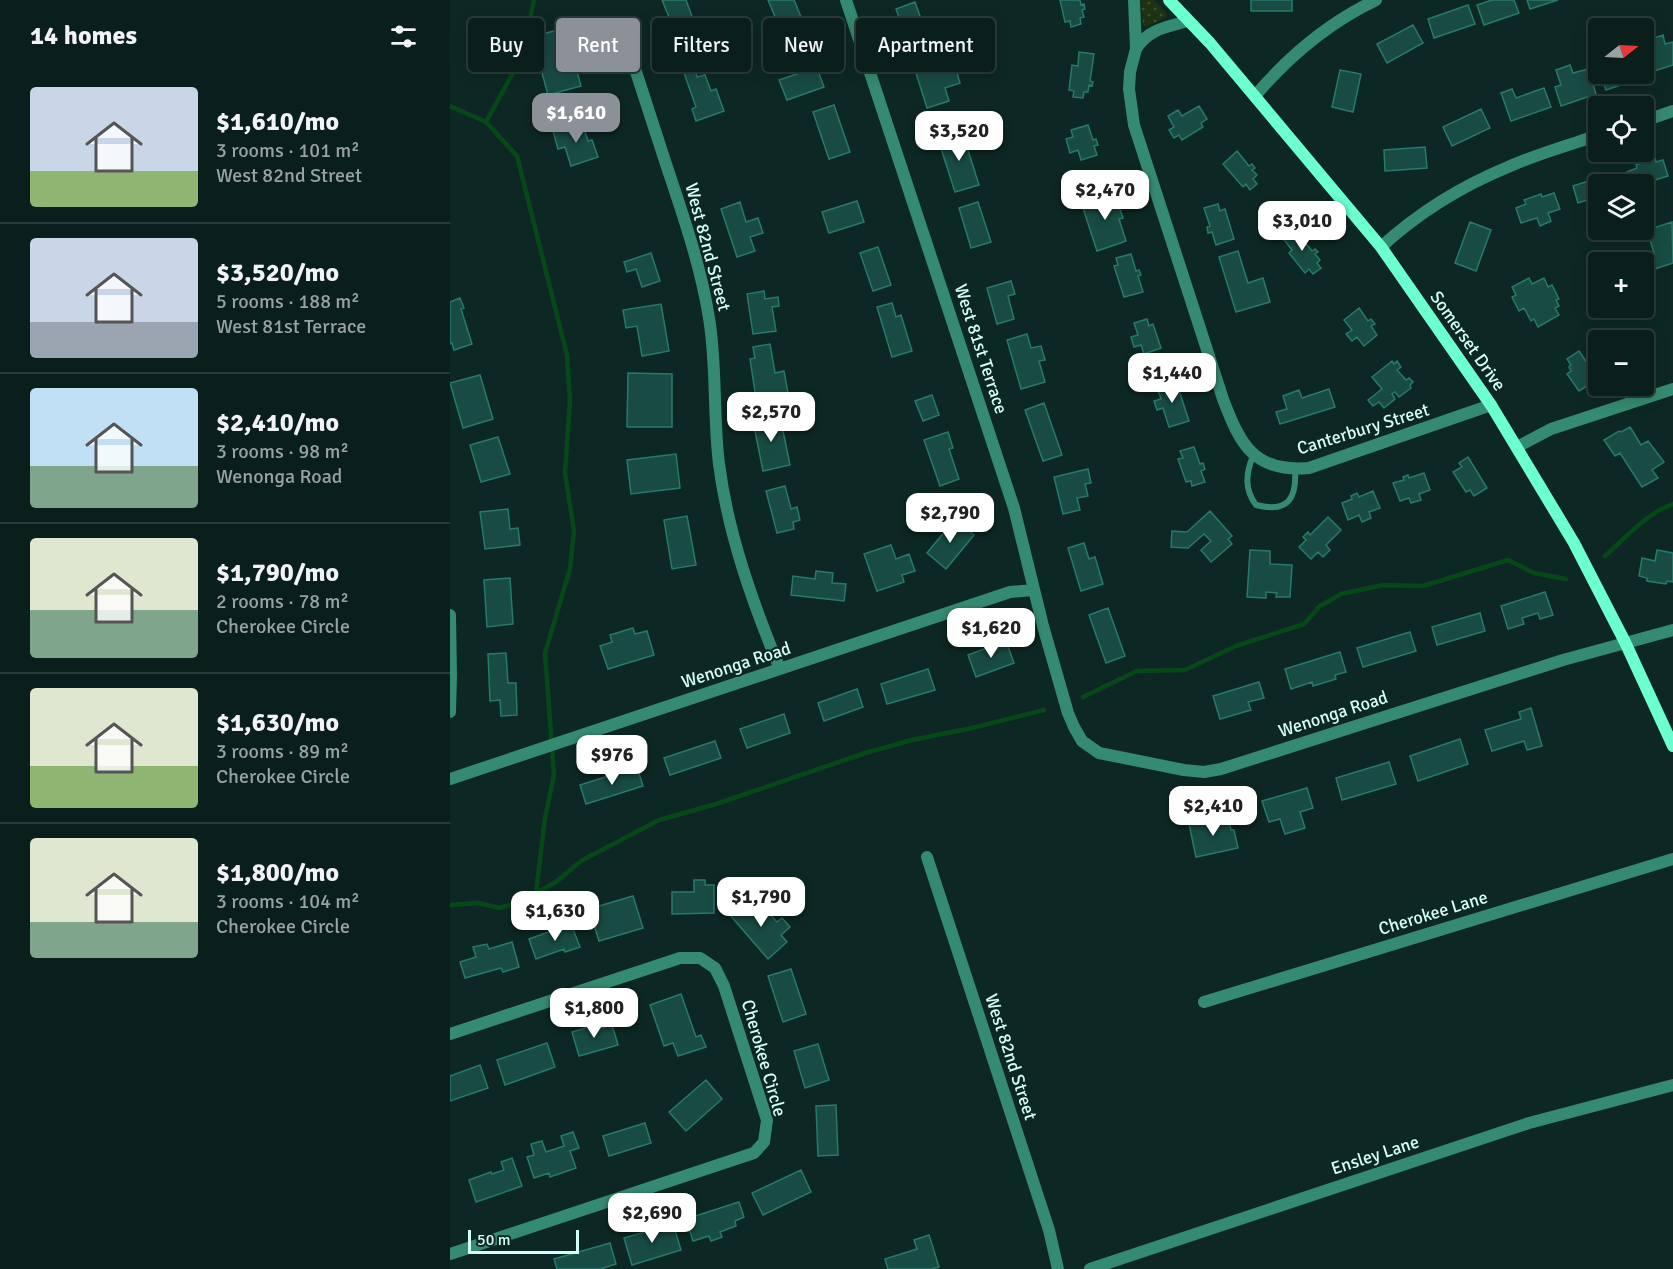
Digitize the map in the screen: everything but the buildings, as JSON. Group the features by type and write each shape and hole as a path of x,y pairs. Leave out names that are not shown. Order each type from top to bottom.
{"street":[{"name":"West 81st Terrace","path":"846,0 1014,508 1068,713"},
{"path":"1134,0 1136,49"},
{"name":"Somerset Drive","path":"1168,0 1210,43 1381,247 1491,405 1574,543 1625,642 1673,746"},
{"path":"1255,96 1293,56 1336,24 1376,0"},
{"path":"1188,21 1148,34 1136,49 1130,72 1134,125 1231,418 1242,441 1253,456"},
{"name":"West 82nd Street","path":"636,72 701,276 710,321 719,464 727,507 763,629 780,669"},
{"path":"1654,118 1673,111"},
{"path":"1381,247 1424,213 1473,183 1509,166 1588,139"},
{"path":"1517,447 1551,429 1673,388"},
{"name":"Canterbury Street","path":"1253,456 1282,467 1295,469 1316,465 1491,405"},
{"name":"Wenonga Road","path":"450,779 1010,592 1034,590"},
{"path":"450,615 450,712"},
{"name":"Wenonga Road","path":"1068,713 1082,741 1099,753 1204,772 1221,769 1563,660 1673,630"},
{"name":"West 82nd Street","path":"927,857 1046,1219 1058,1269"},
{"name":"Cherokee Lane","path":"1204,1002 1673,859"},
{"name":"Cherokee Circle","path":"450,1034 680,958 700,958 715,968 724,986 767,1120 764,1142 754,1153 450,1254"},
{"name":"Ensley Lane","path":"1090,1269 1529,1123 1673,1084"}],"lane":[{"path":"1253,456 1249,465 1249,495 1256,505 1268,508 1281,507 1290,500 1296,486 1295,469"}],"green space":[{"path":"1141,0 1154,0 1167,13 1167,17 1145,27"}],"waterway":[{"path":"486,122 515,69 527,33 534,0"},
{"path":"450,106 486,122 517,156 567,355 570,401 565,473 574,531 570,569 545,653 554,775 545,818 536,893 522,902 499,908 478,903 450,905"},
{"path":"1605,556 1646,519 1673,504"},
{"path":"1083,697 1137,671 1185,670 1236,646 1304,624 1320,606 1341,594 1383,585 1423,586 1508,560 1534,573 1566,579"},
{"path":"536,893 556,882 581,861 659,820 716,804 865,753 1044,710"}]}
